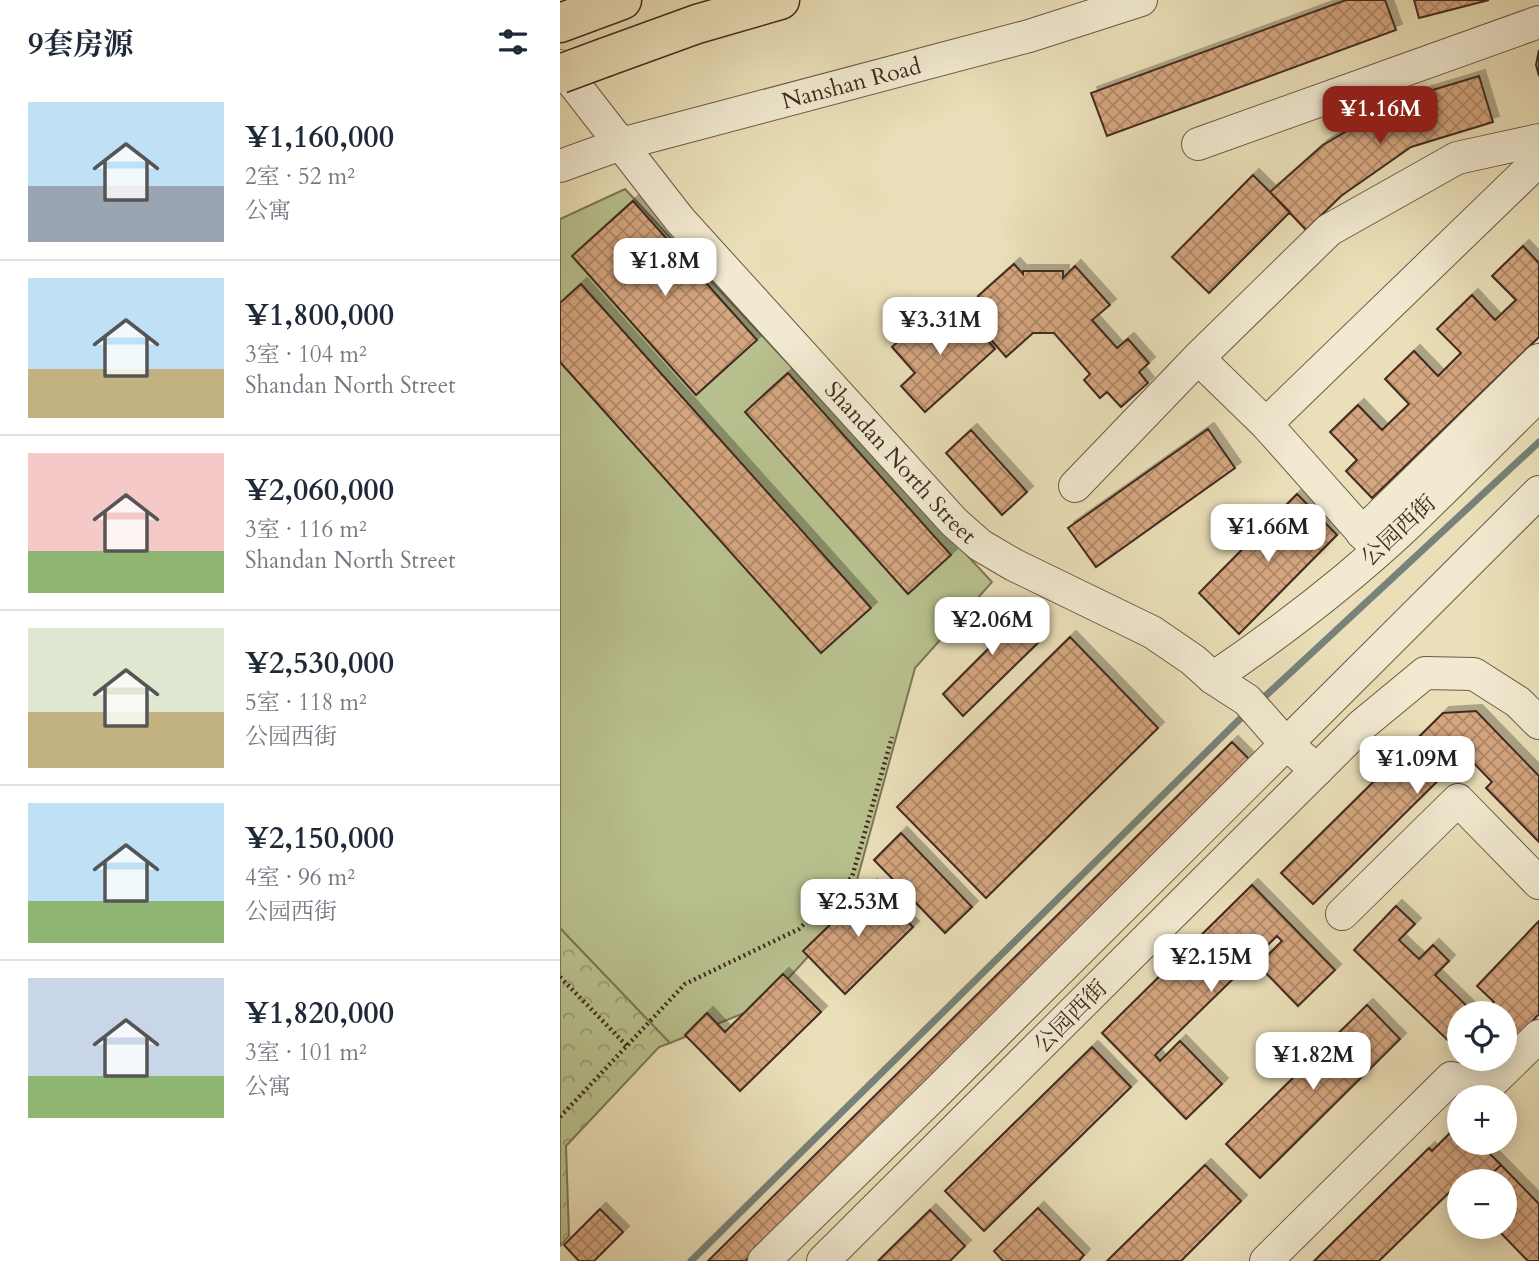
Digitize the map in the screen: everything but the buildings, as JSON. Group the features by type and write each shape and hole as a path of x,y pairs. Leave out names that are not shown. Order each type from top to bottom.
{"highway":[{"path":"571,19 622,0"},
{"path":"560,74 697,24 780,0"}],"street":[{"name":"Nanshan Road","path":"560,166 621,144 1029,36 1141,0"},
{"path":"1198,144 1539,22"},
{"name":"Shandan North Street","path":"560,66 680,220 954,522 981,545 1014,565 1152,632 1193,660 1213,678 1247,699 1281,737 1317,770"},
{"path":"1075,486 1198,358 1329,230 1457,158 1539,140"},
{"path":"1266,424 1539,160"},
{"path":"1198,358 1266,424 1370,542 1539,360"},
{"name":"公园西街","path":"1213,678 1263,645 1370,542 1405,527 1539,394"},
{"path":"764,1261 934,1095 1281,737 1539,492"},
{"name":"公园西街","path":"823,1261 1362,725 1425,673 1474,674 1518,702 1539,723"},
{"path":"1342,914 1458,800 1539,883"},
{"path":"1266,1261 1451,1078 1489,1085 1539,1036"}],"path":[{"path":"560,1117 685,984 799,929 852,877 892,737"},
{"path":"560,977 627,1046"}],"green space":[{"path":"625,189 992,582 915,668 848,913 764,1005 670,1043 560,928 560,219"},
{"path":"560,928 670,1043 659,1047 566,1146 569,1236 560,1246"}],"waterway":[{"path":"1260,701 1539,442"},
{"path":"691,1261 1248,711"}]}
